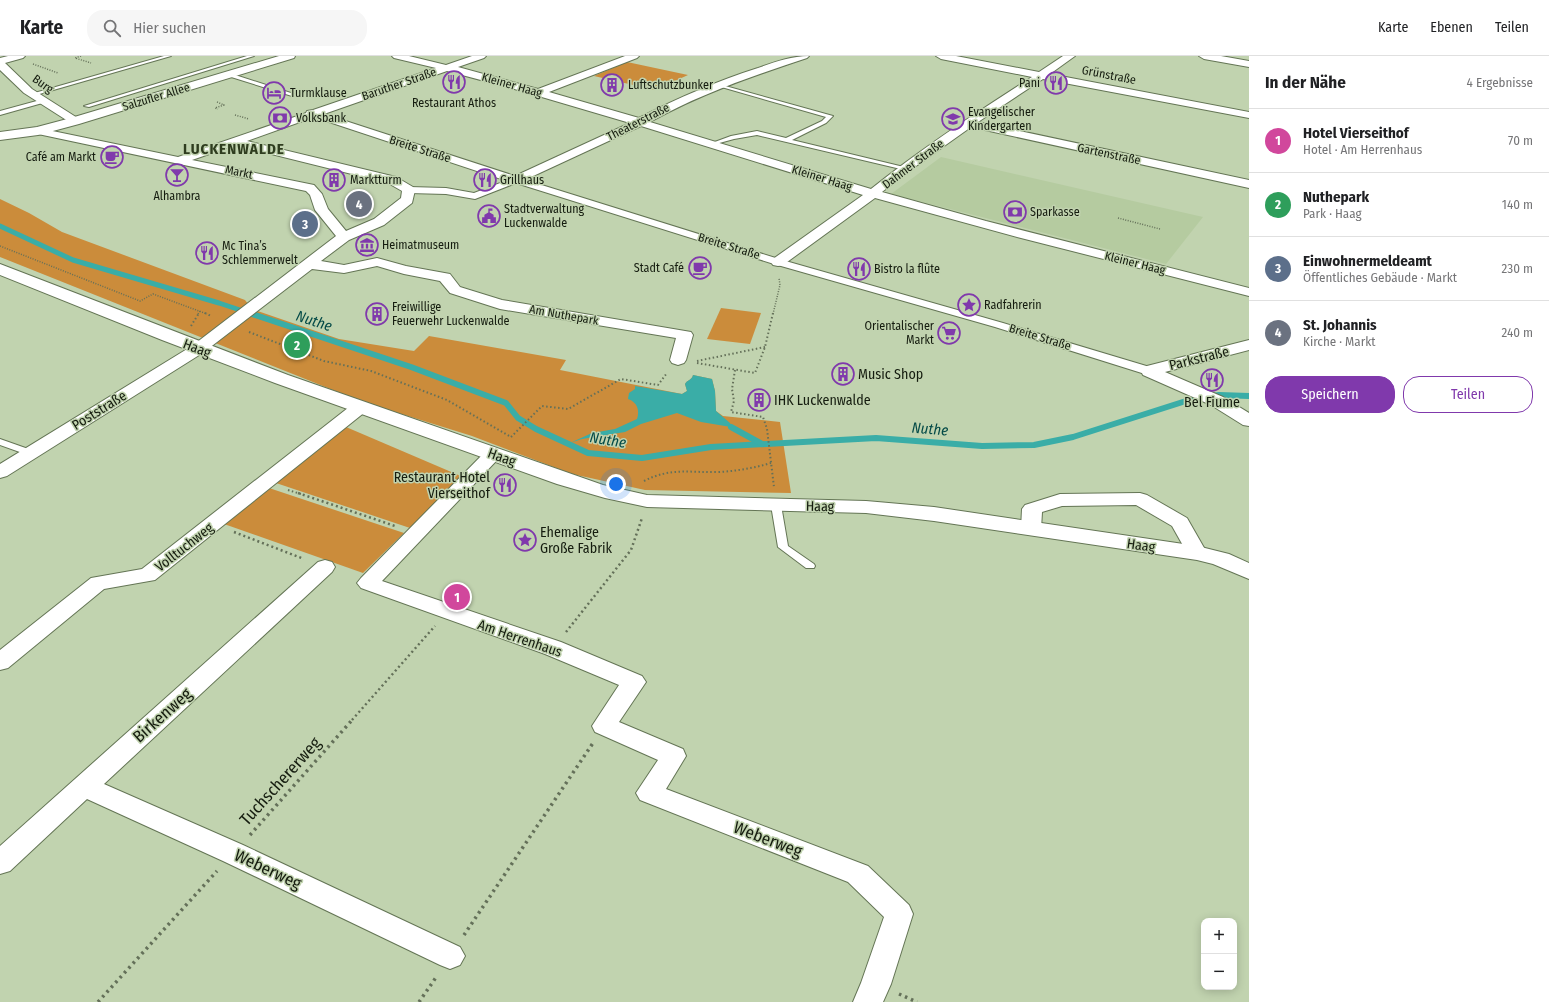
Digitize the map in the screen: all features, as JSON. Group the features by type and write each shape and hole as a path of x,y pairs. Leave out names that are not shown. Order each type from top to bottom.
{"main road":[{"name":"Salzufler Allee","path":"275,62 290,56"},
{"name":"Salzufler Allee","path":"0,136 38,131 300,56"},
{"name":"Haag","path":"0,269 198,349 359,408 581,486 647,501 866,507 934,514 1197,553 1222,559 1249,572"}],"street":[{"name":"Kleiner Haag","path":"397,56 448,67 538,92 714,144 874,194 1249,292"},
{"name":"Baruther Straße","path":"180,160 311,113 481,56"},
{"path":"538,92 634,56"},
{"name":"Theaterstraße","path":"409,190 446,191 476,196 516,180 641,122 676,103 720,85 804,56"},
{"name":"Grünstraße","path":"941,56 1249,115"},
{"name":"Dahmer Straße","path":"778,262 790,252 874,194 905,168 968,123 1070,56"},
{"path":"1204,56 1249,64"},
{"path":"0,63 18,57"},
{"name":"Burg","path":"0,63 28,91 75,121"},
{"name":"Breite Straße","path":"311,113 516,180 778,262 999,325 1149,371"},
{"name":"Gartenstraße","path":"968,123 1249,184"},
{"name":"Markt","path":"38,131 310,188 316,194 322,210 344,237"},
{"path":"198,349 252,306 344,237 379,222 407,200 409,190 392,180 234,141"},
{"name":"Am Nuthepark","path":"309,264 344,269 377,262 404,270 445,277 455,290 500,304 685,335 678,360"},
{"name":"Parkstraße","path":"1149,371 1249,345"},
{"name":"Poststraße","path":"0,472 198,349"},
{"path":"1149,371 1191,389 1249,421"},
{"name":"Volltuchweg","path":"0,662 98,583 148,575 359,408"},
{"name":"Am Herrenhaus","path":"493,454 368,583 553,648 634,682 604,726"},
{"path":"1031,529 1032,509 1060,500 1140,499 1180,522 1197,553"},
{"name":"Birkenweg","path":"0,863 325,567"},
{"name":"Weberweg","path":"604,726 674,756 649,793 858,874 899,914 876,984 868,1002"},
{"name":"Weberweg","path":"84,786 233,853 450,956"}],"lane":[{"path":"34,94 169,56"},
{"path":"87,106 252,56"},
{"path":"230,75 294,95"},
{"path":"720,85 830,116 824,122 787,140"},
{"path":"0,113 44,101"},
{"path":"714,144 733,137 756,132 905,168"},
{"path":"0,442 31,453"},
{"path":"776,505 783,547 810,566"}],"path":[{"path":"18,57 79,82"},
{"path":"217,102 224,105 215,108 218,108"},
{"path":"235,115 249,120"},
{"path":"1118,218 1160,229"},
{"path":"0,246 140,301 153,294 232,323 324,361 371,371 447,400 511,437"},
{"path":"188,330 200,311"},
{"path":"693,362 765,347"},
{"path":"735,370 732,389 734,402 731,412 763,417 767,429 776,505"},
{"path":"515,433 542,406"},
{"path":"619,495 647,479 669,471 720,472 741,470 771,463"},
{"path":"265,482 416,533"},
{"path":"553,648 631,550 647,501"},
{"path":"213,524 325,567"},
{"name":"Tuchschererweg","path":"98,1002 233,853 447,612"},
{"path":"419,1002 604,726"}],"shaded area":[{"path":"627,62 688,75 655,90 594,76"},
{"path":"941,157 1203,217 1166,264 891,194"},
{"path":"0,199 29,213 62,232 245,300 252,309 339,339 414,351 429,336 566,360 560,370 682,394 687,391 685,384 692,378 693,375 712,379 715,391 716,411 723,416 780,422 791,493 645,490 572,474 472,436 363,402 0,257"},
{"path":"721,308 761,313 750,344 707,339"},
{"path":"346,427 463,477 410,528 276,483"},
{"path":"269,488 404,533 363,573 224,524"}],"water":[{"path":"693,375 712,379 715,391 716,411 730,423 731,427 701,422 677,413 641,424 625,432 582,439 570,443 592,433 615,429 637,419 638,412 636,404 628,399 629,393 635,389 635,386 682,394 687,391 685,384 692,378"}],"waterway":[{"name":"Nuthe","path":"0,226 73,260 219,303 411,367 506,403 518,418 536,429 588,453 642,458 711,447 876,438 982,446 1034,445 1073,437 1189,400 1219,395 1249,396"},
{"path":"731,427 762,444"}],"place":[{"name":"Restaurant Athos","path":"454,82"},
{"name":"Pani","path":"1056,83"},
{"name":"Luftschutzbunker","path":"612,85"},
{"name":"Turmklause","path":"274,93"},
{"name":"Volksbank","path":"280,118"},
{"name":"Evangelischer Kindergarten","path":"953,119"},
{"name":"Café am Markt","path":"112,157"},
{"name":"Alhambra","path":"177,175"},
{"name":"Marktturm","path":"334,180"},
{"name":"Grillhaus","path":"485,180"},
{"name":"St. Johannis","path":"359,204"},
{"name":"Sparkasse","path":"1015,212"},
{"name":"Stadtverwaltung Luckenwalde","path":"489,216"},
{"name":"Einwohnermeldeamt","path":"305,224"},
{"name":"Heimatmuseum","path":"367,245"},
{"name":"Mc Tina’s Schlemmerwelt","path":"207,253"},
{"name":"Stadt Café","path":"700,268"},
{"name":"Bistro la flûte","path":"859,269"},
{"name":"Radfahrerin","path":"969,305"},
{"name":"Freiwillige Feuerwehr Luckenwalde","path":"377,314"},
{"name":"Orientalischer Markt","path":"949,333"},
{"name":"Nuthepark","path":"297,345"},
{"name":"Music Shop","path":"843,374"},
{"name":"Bel Fiume","path":"1212,380"},
{"name":"IHK Luckenwalde","path":"759,400"},
{"name":"Restaurant Hotel Vierseithof","path":"505,485"},
{"name":"Ehemalige Große Fabrik","path":"525,540"},
{"name":"Hotel Vierseithof","path":"457,597"}],"district":[{"name":"LUCKENWALDE","path":"234,149"}]}
